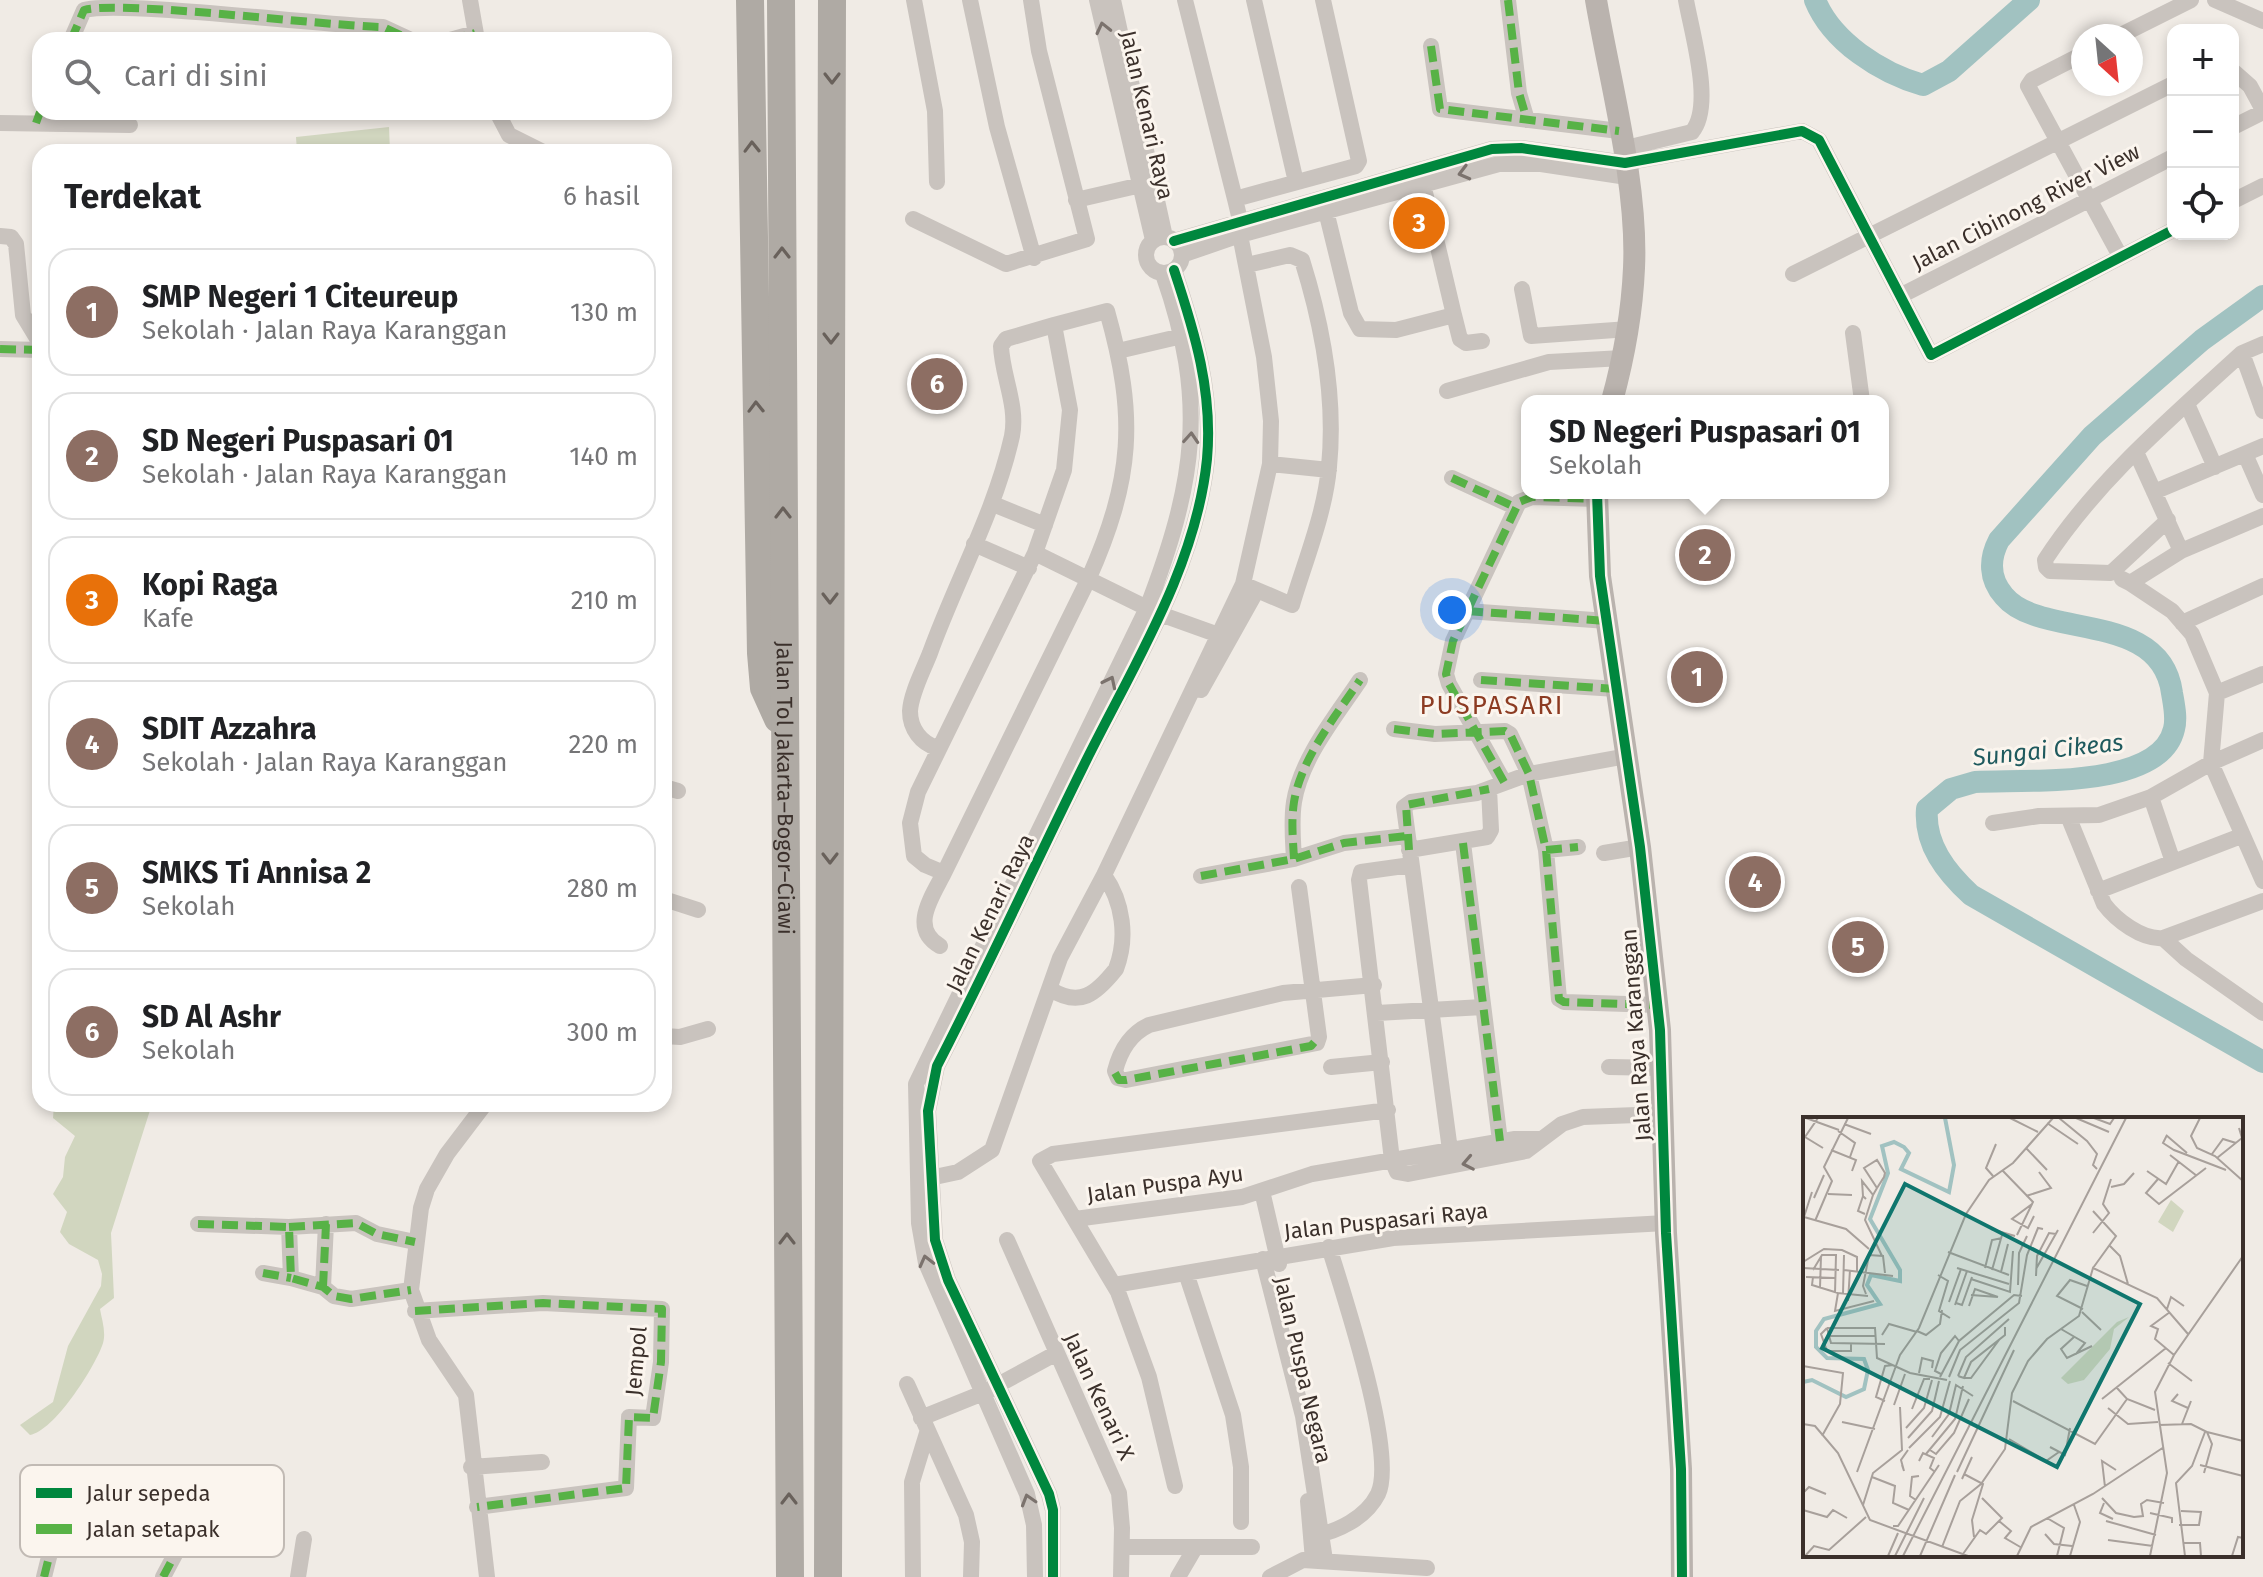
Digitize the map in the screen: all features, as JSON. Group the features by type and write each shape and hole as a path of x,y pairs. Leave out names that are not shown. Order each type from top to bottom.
{"highway":[{"path":"750,0 761,653 764,688 784,731"},
{"name":"Jalan Tol Jakarta–Bogor–Ciawi","path":"781,0 790,1577"},
{"path":"828,1577 832,0"}],"street":[{"path":"470,0 475,32"},
{"path":"914,0 935,111 937,182"},
{"path":"970,0 997,127 1034,258"},
{"path":"913,219 1000,263 1034,258 1087,239 1039,51 1031,0"},
{"name":"Jalan Kenari Raya","path":"1035,1577 1034,1525 1027,1494 926,1263 925,1167 930,1087 941,1043 1191,532 1203,486 1209,413 1200,347 1169,253 1141,185 1097,0"},
{"name":"Jalan Kenari Raya","path":"1113,0 1169,253 1193,410 1190,456 1154,611"},
{"path":"925,1167 958,1172 992,1150 1060,958 1184,709 1250,587 1270,464 1269,387 1235,199 1185,0"},
{"path":"1254,0 1296,182"},
{"path":"1235,199 1356,166 1361,155 1323,0"},
{"path":"1508,0 1519,93 1527,120"},
{"path":"1596,0 1623,155 1634,267 1629,329 1614,395"},
{"path":"1240,227 1326,211 1499,164 1623,155 1692,132 1700,123 1704,105 1686,0"},
{"path":"2143,24 2191,0"},
{"path":"2215,0 2263,21"},
{"path":"74,32 84,10 102,3 162,5 383,27 394,32"},
{"path":"1431,46 1440,109 1527,120 1623,155"},
{"name":"Jalan Cibinong River View","path":"2056,141 2028,83 2071,60"},
{"path":"2239,76 2250,86 2263,111 2239,124"},
{"name":"Jalan Cibinong River View","path":"1868,237 2167,87"},
{"path":"0,123 32,118"},
{"path":"72,120 130,125"},
{"path":"501,120 509,135 527,144"},
{"name":"Jalan Cibinong River View","path":"1623,155 1809,132 1819,140 1931,355 2167,233"},
{"path":"2056,141 2120,256"},
{"path":"1169,253 1240,227 1492,149 1623,155"},
{"name":"Jalan Cibinong River View","path":"1900,296 2167,160"},
{"path":"1423,184 1460,339 1466,343 1482,341"},
{"path":"1076,200 1141,185"},
{"path":"2239,198 2263,186"},
{"path":"1326,211 1351,313 1360,329 1396,330 1454,315"},
{"path":"0,236 11,237 16,244 23,315 32,330"},
{"path":"1793,274 1868,237"},
{"path":"1247,265 1290,255 1302,260 1325,350 1331,422 1329,470 1292,605 1250,587"},
{"path":"1522,289 1531,336 1629,329"},
{"path":"937,748 925,743 917,734 912,723 911,705 953,588 993,504 1013,432 1012,396 1001,346 1006,339 1107,311 1126,399 1128,449 1109,533 923,920 926,935 940,946"},
{"path":"944,873 916,859 910,823 912,807 937,748 1032,561 1045,525 1069,441 1070,410 1054,325"},
{"path":"1853,333 1861,395"},
{"path":"1118,351 1182,336"},
{"path":"2263,344 2242,353 2136,452 2071,520 2045,560 2050,571 2111,573 2172,611 2192,634 2217,693 2211,763 2241,836 2259,863 2263,881"},
{"path":"0,349 32,350"},
{"path":"2242,353 2263,411"},
{"path":"1447,391 1549,362 1623,358"},
{"path":"2187,404 2215,467"},
{"path":"2154,492 2263,446"},
{"path":"2136,452 2181,551"},
{"path":"2245,454 2263,495"},
{"path":"1270,464 1329,470"},
{"path":"1452,478 1515,507"},
{"path":"1201,876 1294,859 1344,843 1409,850 1463,843 1490,834 1496,786 1475,733 1446,674 1453,641 1515,507 1529,499"},
{"name":"Jalan Raya Karanggan","path":"1596,499 1600,576 1640,847 1658,1005 1663,1068 1666,1228 1681,1469 1682,1577"},
{"path":"993,504 1045,525"},
{"path":"2130,583 2181,551 2263,516"},
{"path":"2111,573 2168,520"},
{"path":"974,544 1088,580 1154,611 1224,637"},
{"path":"2182,623 2263,586"},
{"path":"1467,611 1607,621"},
{"path":"2217,693 2263,674"},
{"path":"1294,859 1293,827 1299,788 1319,743 1360,680"},
{"path":"1481,680 1616,689"},
{"path":"1394,729 1426,734 1507,732 1529,774 1546,850 1559,999 1564,1002 1658,1005"},
{"path":"1993,823 2039,816 2099,815 2151,797 2211,763 2263,740"},
{"path":"1450,1150 1404,809 1408,803 1496,786 1529,774 1627,756"},
{"path":"2151,797 2173,862"},
{"path":"2068,816 2098,891 2113,915 2142,934 2163,938 2263,901"},
{"path":"2098,891 2241,836"},
{"path":"1463,843 1500,1141"},
{"path":"1546,850 1578,847"},
{"path":"1604,853 1640,847"},
{"path":"1409,850 1359,875 1392,1160 1397,1172 1408,1174 1518,1153 1533,1148 1562,1124 1583,1117 1664,1114"},
{"path":"1050,989 1075,1000 1097,989 1116,969 1121,911 1116,892 1104,875"},
{"path":"1299,887 1313,988 1319,1037 1315,1045 1119,1080 1115,1073 1130,1039 1149,1025 1225,1004 1313,988 1374,985"},
{"path":"672,902 698,910"},
{"path":"2163,938 2186,959 2263,1013"},
{"path":"1377,1013 1483,1007"},
{"path":"672,1036 708,1029"},
{"path":"1331,1067 1382,1062"},
{"path":"1609,1067 1663,1068"},
{"path":"1175,1486 1149,1377 1116,1289 1040,1166 1042,1158 1388,1110"},
{"path":"479,1112 436,1171 421,1208 411,1290 415,1311 433,1348 464,1389 471,1467 487,1577"},
{"name":"Jalan Puspa Ayu","path":"1075,1219 1242,1197 1312,1174 1500,1141 1541,1139"},
{"name":"Jalan Kenari Raya","path":"925,1167 942,1264 1049,1494 1053,1510 1053,1577"},
{"name":"Jalan Puspa Ayu","path":"1262,1191 1266,1262"},
{"path":"198,1224 289,1227 356,1223 377,1234 415,1242"},
{"path":"323,1287 326,1224"},
{"path":"289,1227 291,1278"},
{"name":"Jalan Puspasari Raya","path":"1116,1289 1330,1252 1666,1228"},
{"name":"Jalan Kenari X","path":"1007,1240 1119,1493 1123,1547 1121,1577"},
{"path":"1318,1535 1361,1514 1373,1502 1382,1482 1364,1360 1330,1252"},
{"name":"Jalan Puspa Negara","path":"1266,1262 1299,1416 1318,1535 1319,1560"},
{"path":"263,1273 323,1287 334,1296 351,1299 411,1290"},
{"path":"1187,1277 1233,1415 1241,1467 1241,1522"},
{"name":"Jempol","path":"415,1311 543,1303 662,1309 661,1362 653,1418 629,1417 626,1488 477,1507"},
{"path":"913,1577 912,1482 924,1426 1055,1354"},
{"path":"907,1384 966,1515 972,1542 971,1577"},
{"path":"471,1467 542,1462"},
{"path":"298,1577 304,1539"},
{"path":"1123,1547 1252,1547"},
{"path":"1178,1577 1195,1548"},
{"path":"44,1577 49,1557"},
{"path":"165,1577 174,1557"},
{"path":"1270,1577 1298,1561 1427,1568"}],"green space":[{"path":"389,127 390,144 296,144 296,137"},
{"path":"53,1112 149,1112 111,1233 114,1298 100,1309 104,1332 102,1346 82,1384 61,1411 40,1431 30,1435 20,1425 53,1402 68,1346 101,1286 102,1274 98,1260 69,1244 60,1232 67,1212 53,1194 63,1177 65,1157 75,1136 53,1118"}],"waterway":[{"name":"Sungai Cikeas","path":"1815,0 1833,29 1860,54 1891,73 1923,85 1949,71 2029,0"},
{"name":"Sungai Cikeas","path":"2263,296 2202,340 2092,436 1999,540 1993,554 1995,583 2004,596 2021,609 2044,618 2124,637 2146,649 2163,667 2175,711 2174,729 2163,749 2144,763 2118,772 2056,780 1975,782 1951,789 1927,809 1929,834 1938,856 1971,895 2263,1062"}],"marked path":[{"path":"1508,0 1519,93 1527,120"},
{"path":"74,32 84,10 105,8 383,27 394,32"},
{"path":"1431,46 1440,109 1619,131"},
{"path":"0,349 32,350"},
{"path":"1452,478 1515,507"},
{"path":"1504,782 1446,674 1453,641 1519,502 1527,499"},
{"path":"1467,611 1607,621"},
{"path":"1294,859 1294,802 1304,769 1360,680"},
{"path":"1481,680 1616,689"},
{"path":"1394,729 1435,734 1505,731 1510,734 1529,774 1546,850 1559,999 1564,1002 1658,1005"},
{"path":"1409,850 1406,805 1489,789"},
{"path":"1201,876 1294,859 1344,843 1407,836"},
{"path":"1463,843 1500,1141"},
{"path":"1546,850 1578,847"},
{"path":"1115,1073 1119,1080 1126,1080 1311,1046 1319,1037"},
{"path":"289,1227 356,1223 377,1234 415,1242"},
{"path":"198,1224 289,1227 291,1278 323,1287 334,1296 351,1299 411,1290"},
{"path":"323,1287 326,1224"},
{"path":"263,1273 291,1278"},
{"path":"415,1311 543,1303 662,1309 661,1362 653,1418 629,1417 626,1488 477,1507"},
{"path":"44,1577 49,1557"},
{"path":"163,1577 174,1557"}],"cycle path":[{"path":"1174,241 1492,149 1521,148 1625,163 1802,131 1819,140 1931,355 2167,233"},
{"path":"1053,1577 1053,1510 1049,1494 948,1280 935,1240 928,1111 937,1066 1159,618 1190,540 1207,459 1207,410 1201,363 1174,270"},
{"path":"1597,499 1600,576 1640,847 1660,1030 1666,1233 1681,1469 1682,1577"}],"place":[{"name":"Kopi Raga","path":"1419,223"},
{"name":"SD Al Ashr","path":"937,384"},
{"name":"SD Negeri Puspasari 01","path":"1705,555"},
{"name":"SMP Negeri 1 Citeureup","path":"1697,677"},
{"name":"SDIT Azzahra","path":"1755,882"},
{"name":"SMKS Ti Annisa 2","path":"1858,947"}],"district":[{"name":"PUSPASARI","path":"1492,705"}]}
